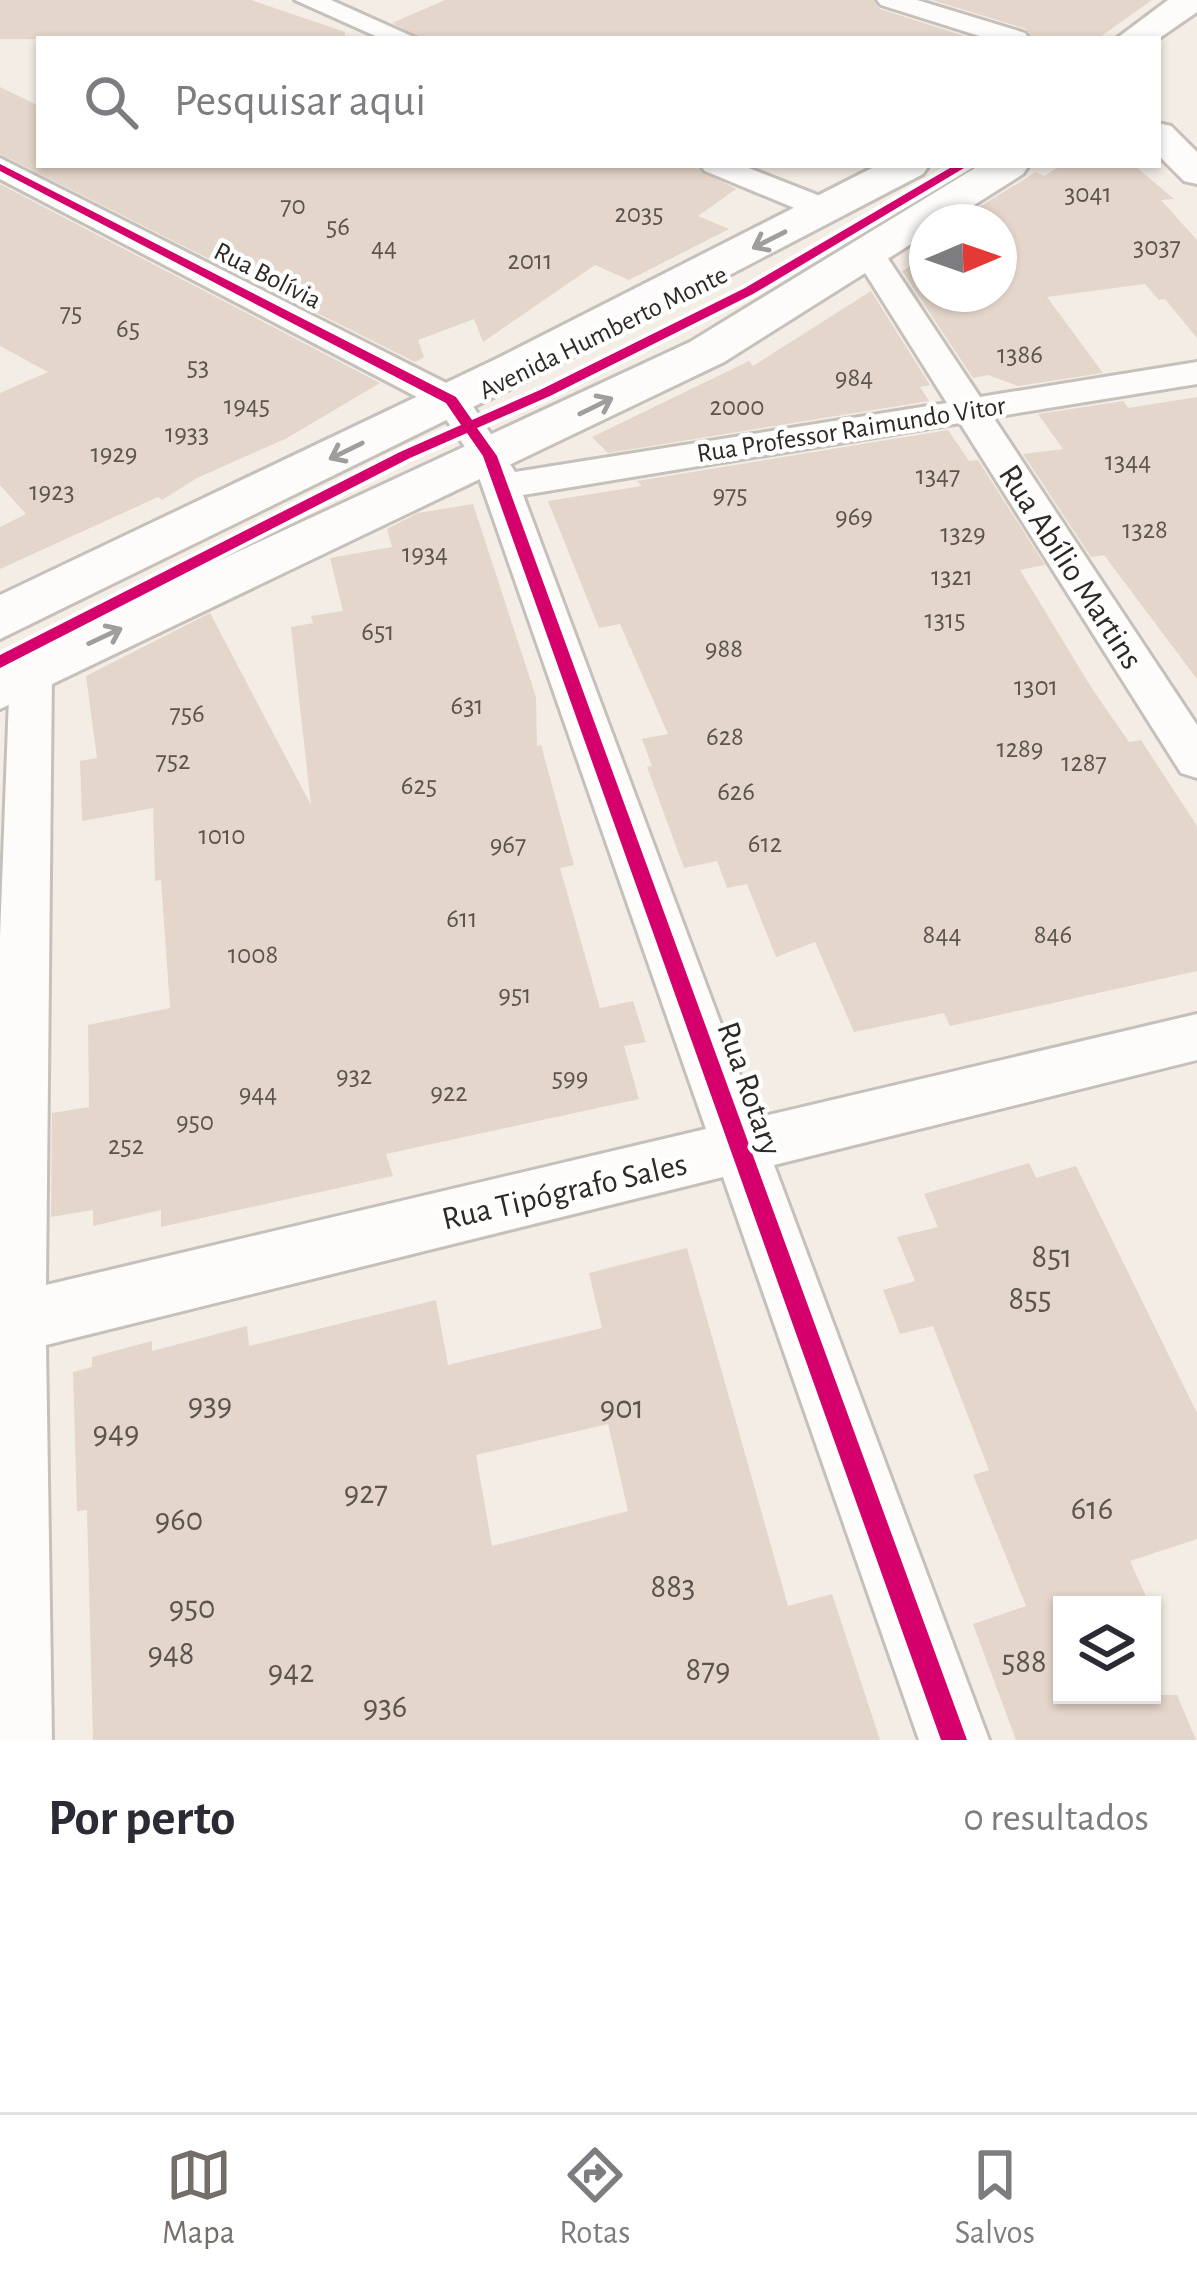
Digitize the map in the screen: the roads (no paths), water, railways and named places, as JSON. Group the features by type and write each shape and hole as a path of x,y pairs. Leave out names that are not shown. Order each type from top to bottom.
{"main road":[{"path":"1138,36 1191,0"},
{"name":"Avenida Humberto Monte","path":"0,619 452,400 904,168"},
{"name":"Avenida Humberto Monte","path":"16,679 497,471 707,352 1004,168"}],"street":[{"path":"308,0 398,36"},
{"path":"890,0 1006,36"},
{"path":"324,32 386,6"},
{"path":"1161,137 1197,173"},
{"path":"1,169 36,155"},
{"path":"722,168 827,210"},
{"name":"Rua Bolívia","path":"1,169 452,400 497,471"},
{"name":"Rua Abílio Martins","path":"868,252 1197,760"},
{"name":"Rua Professor Raimundo Vitor","path":"497,471 973,410 1197,373"},
{"name":"Rua Rotary","path":"497,471 954,1740"},
{"path":"16,679 8,1324 17,1740"},
{"name":"Rua Tipógrafo Sales","path":"8,1324 1197,1036"}]}
